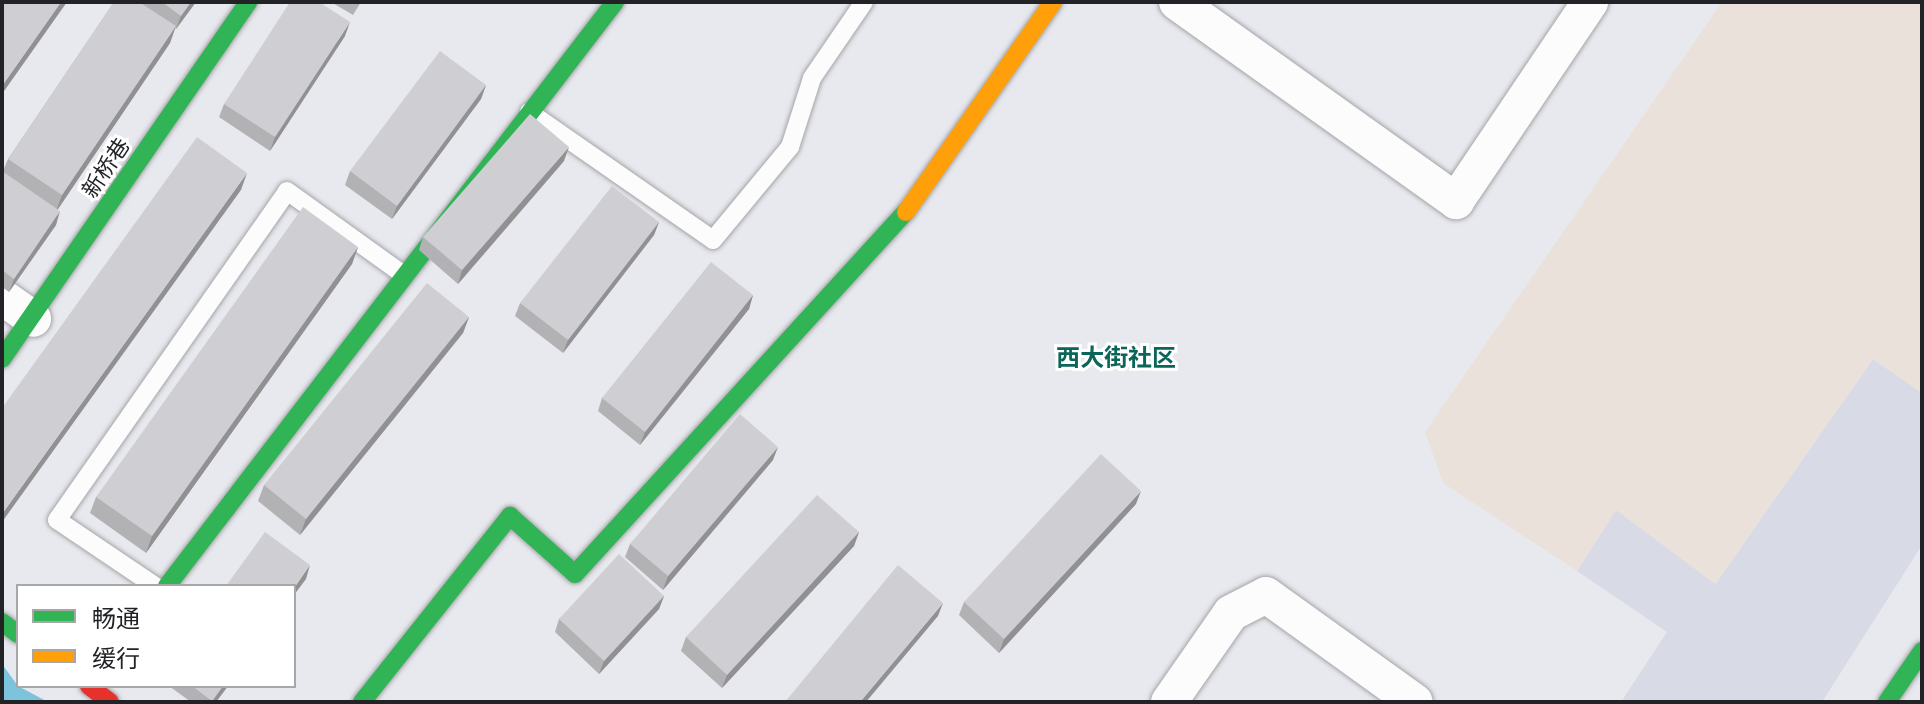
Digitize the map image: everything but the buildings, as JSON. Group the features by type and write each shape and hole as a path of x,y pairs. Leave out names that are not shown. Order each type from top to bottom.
{"street":[{"name":"新桥巷","path":"2,359 33,319 248,2"},
{"path":"168,584 401,273 615,2"},
{"path":"362,702 510,516 575,574 903,216 1053,2"},
{"path":"1177,2 1456,201 1590,2"},
{"path":"2,297 33,319"},
{"path":"1169,702 1231,613 1266,595 1415,702"},
{"path":"1887,702 1922,651"}],"lane":[{"path":"528,111 713,240 790,147 812,78 864,2"},
{"path":"152,584 57,520 287,191 401,273"}],"shaded area":[{"path":"1722,2 1922,2 1922,393 1873,359 1715,584 1616,510 1577,571 1443,483 1425,432"},
{"path":"1873,359 1922,393 1922,545 1822,702 1621,702 1667,632 1577,571 1616,510 1716,583"}],"water":[{"path":"2,664 16,688 48,702 2,702"}],"traffic: fast":[{"path":"2,359 248,2"},
{"path":"169,584 615,2"},
{"path":"362,702 510,516 575,574 906,212"},
{"path":"2,622 16,632"},
{"path":"1887,702 1922,651"}],"traffic: slow":[{"path":"906,212 1053,2"}],"traffic: jam":[{"path":"92,688 110,702"}],"district":[{"name":"西大街社区","path":"1116,358"}]}
